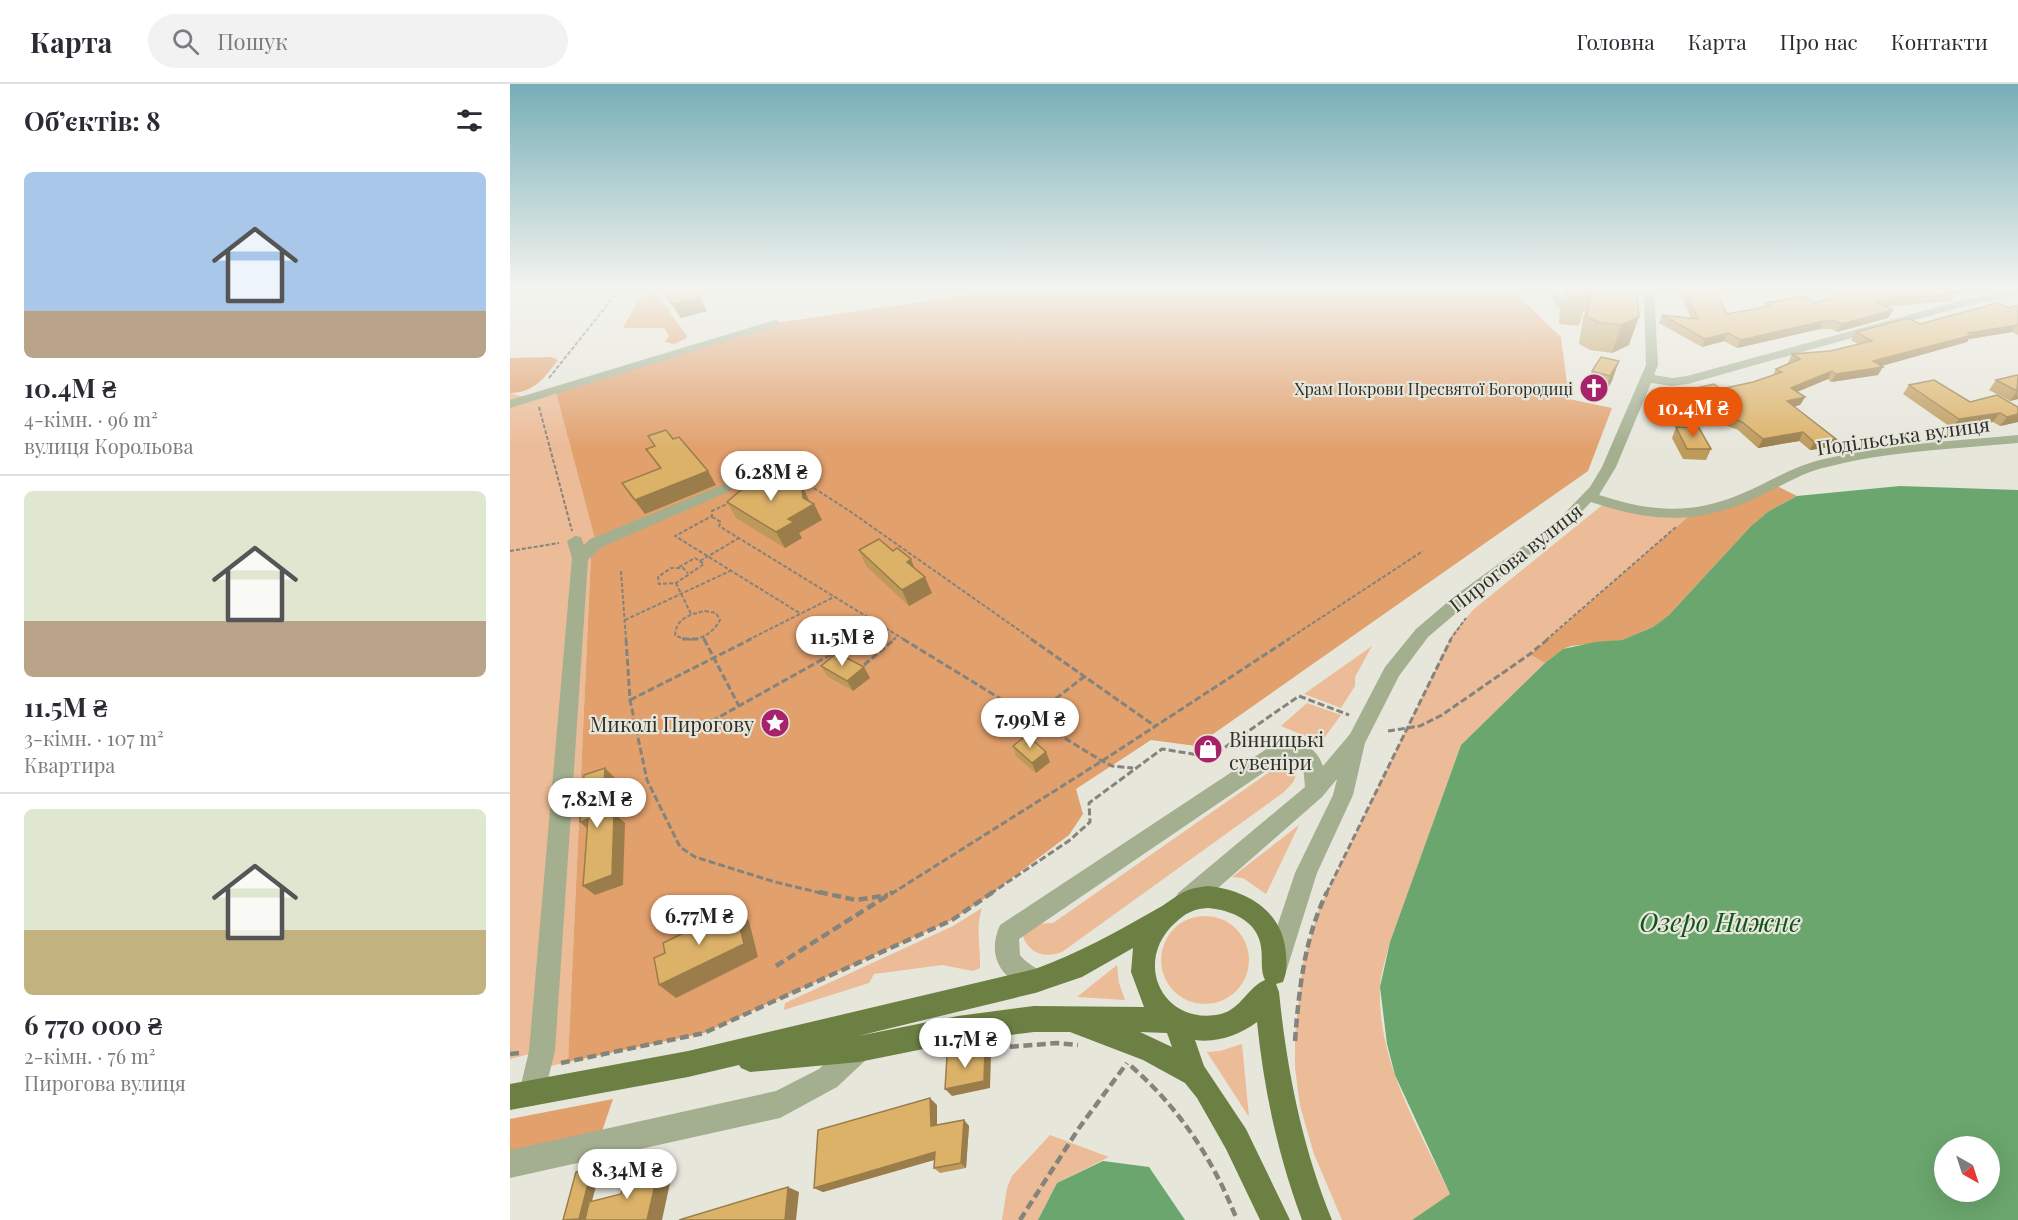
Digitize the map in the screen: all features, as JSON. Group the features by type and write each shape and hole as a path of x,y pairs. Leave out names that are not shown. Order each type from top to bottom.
{"main road":[{"path":"688,1064 1035,981 1073,968 1161,919 1186,901 1210,897 1233,901 1252,912 1267,928 1275,950 1271,983 1277,1085 1283,1122 1292,1154 1317,1220"},
{"path":"1161,919 1152,930 1143,951 1142,975 1149,997 1165,1016 1202,1029 1222,1027 1240,1020 1256,1008 1271,983"},
{"path":"527,1086 688,1064 859,1049 958,1029 1034,1019 1174,1021"},
{"path":"1063,1019 1150,1049 1194,1074"},
{"path":"1174,1021 1194,1074 1212,1098 1236,1138 1275,1220"}],"street":[{"path":"510,404 709,343"},
{"name":"Пирогова вулиця","path":"1186,901 1315,791 1357,740 1392,672 1422,633 1462,599 1561,525 1590,497 1609,467 1646,378 1653,355 1652,343"},
{"path":"1646,378 1672,382 1688,380 1820,343"},
{"name":"Подільська вулиця","path":"1590,497 1641,511 1689,516 1739,500 1796,472 1824,463 1886,453 2018,439"},
{"path":"527,1086 542,1051 578,550 725,488"},
{"name":"Пирогова вулиця","path":"1271,983 1306,873 1343,795 1357,740"},
{"path":"1035,981 1019,974 1011,965 1004,952 1008,933 1275,754 1287,749 1300,751 1310,757 1315,765 1317,776 1315,791"},
{"path":"510,1164 780,1104 828,1078 859,1049"}],"path":[{"path":"510,551 578,550 536,395 577,343"},
{"path":"768,484 792,474 851,512 1155,726"},
{"path":"712,516 712,511 740,498"},
{"path":"712,516 721,522 719,526 1102,761 1112,766 1133,768"},
{"path":"712,516 675,536 801,614"},
{"path":"1388,730 1405,730 1420,726 1442,715 1530,654 1689,516"},
{"path":"700,561 739,538"},
{"path":"776,966 1102,761 1423,551"},
{"path":"695,558 704,564 688,573 676,584 663,585 657,581 662,573 679,567 695,558"},
{"path":"679,567 687,570 688,573"},
{"path":"621,571 630,700 647,780 674,838 686,852 775,882 842,898 868,899 893,894"},
{"path":"625,620 730,571"},
{"path":"676,584 691,614"},
{"path":"630,700 834,597"},
{"path":"711,611 719,616 720,620 715,629 703,637 689,640 675,635 676,627 691,614 711,611"},
{"path":"1295,1046 1303,963 1319,909 1447,644 1468,616"},
{"path":"703,726 882,626"},
{"path":"864,665 898,636"},
{"path":"703,637 716,658 739,706"},
{"path":"1032,717 1085,675"},
{"path":"527,1086 704,1033 952,920 1070,840 1090,822 1089,802 1162,749 1211,757 1299,696 1349,715"},
{"path":"979,1050 1057,1043 1088,1046"},
{"path":"1117,1058 1127,1062 1147,1079 1197,1135 1225,1188 1237,1220"},
{"path":"1020,1220 1079,1128 1127,1062"}],"shaded area":[{"path":"708,343 1562,343 1569,399 1612,408 1588,471 1196,746 1151,740 1076,789 1083,814 1069,835 984,899 952,920 704,1033 568,1062 591,554 596,543 555,389"},
{"path":"551,357 558,360 538,383 526,390 510,393 510,358"},
{"path":"555,389 596,543 591,554 568,1062 538,1069 541,1051 510,1059 510,393 528,398"},
{"path":"1773,484 1797,496 1769,511 1751,526 1669,615 1653,627 1622,640 1571,646 1563,649 1545,663 1530,654 1689,516"},
{"path":"1606,502 1689,516 1530,653 1545,663 1461,745 1390,942 1383,970 1380,987 1385,1042 1413,1120 1450,1194 1412,1220 1342,1220 1314,1154 1300,1106 1295,1068 1295,1035 1303,963 1319,909 1453,633 1474,609"},
{"path":"1372,646 1355,677 1355,686 1341,708 1304,694"},
{"path":"1307,703 1341,715 1316,749 1305,736 1281,726"},
{"path":"1281,764 1294,768 1296,775 1284,792 1062,952 1041,954 1035,952 1026,943 1020,928 1032,924 1053,923"},
{"path":"1299,825 1266,894 1243,878 1232,877"},
{"path":"982,908 979,930 980,968 973,971 942,965 874,974 869,983 784,1010 785,1003 953,926"},
{"path":"1205,916 1222,919 1236,929 1246,943 1249,960 1246,977 1236,991 1222,1001 1205,1004 1188,1001 1174,991 1164,977 1161,960 1164,943 1174,929 1188,919"},
{"path":"1117,965 1119,983 1125,1000 1077,997"},
{"path":"1242,1044 1249,1117 1207,1052 1220,1051"},
{"path":"613,1099 597,1146 510,1164 510,1119"},
{"path":"1050,1135 1109,1157 1057,1183 1038,1220 1002,1220 1007,1188 1012,1176"}],"water":[{"name":"Озеро Нижнє","path":"1900,486 2018,490 2018,1220 1412,1220 1450,1194 1395,1075 1387,1044 1380,987 1390,942 1461,745 1545,663 1563,649 1595,642 1622,640 1653,627 1669,615 1751,526 1769,511 1797,496"},
{"path":"1103,1161 1149,1167 1185,1220 1038,1220 1057,1183"}],"building":[{"path":"1864,343 1941,343 1873,361 1883,367 1836,374 1832,371 1791,388 1805,397 1787,401 1836,439 1814,442 1803,432 1763,439 1742,422 1729,417 1687,390 1714,384 1721,389 1753,382 1782,372 1776,369 1800,359 1792,354 1830,351"},
{"path":"1601,357 1619,361 1610,376 1592,371"},
{"path":"2017,375 2017,391 1996,380"},
{"path":"1934,380 1970,402 1997,395 2018,407 2018,414 2007,417 2000,413 1959,419 1909,385"},
{"path":"1676,427 1699,428 1711,449 1687,449"},
{"path":"666,430 673,439 679,437 708,471 635,500 622,483 661,468 646,449 655,446 648,436"},
{"path":"765,476 781,485 790,482 799,484 802,486 803,498 814,504 788,519 794,522 776,532 727,502 747,485"},
{"path":"879,539 893,551 897,548 911,559 907,562 925,577 902,590 859,550"},
{"path":"837,653 864,667 847,681 821,666"},
{"path":"1027,735 1046,752 1032,763 1013,746"},
{"path":"605,768 602,817 614,813 612,875 583,886 588,819 580,822 584,775"},
{"path":"735,908 744,944 659,985 654,958 665,953 663,943"},
{"path":"985,1048 984,1081 945,1089 947,1056"},
{"path":"930,1098 931,1126 964,1120 961,1163 934,1168 935,1152 814,1188 818,1130"},
{"path":"592,1168 579,1219 563,1220 576,1172"},
{"path":"659,1168 647,1220 585,1220 589,1202 621,1194 625,1177"},
{"path":"788,1187 785,1220 679,1220"}],"place":[{"name":"Храм Покрови Пресвятої Богородиці","path":"1594,388"},
{"name":"Миколі Пирогову","path":"775,723"},
{"name":"Вінницькі сувеніри","path":"1208,749"}]}
